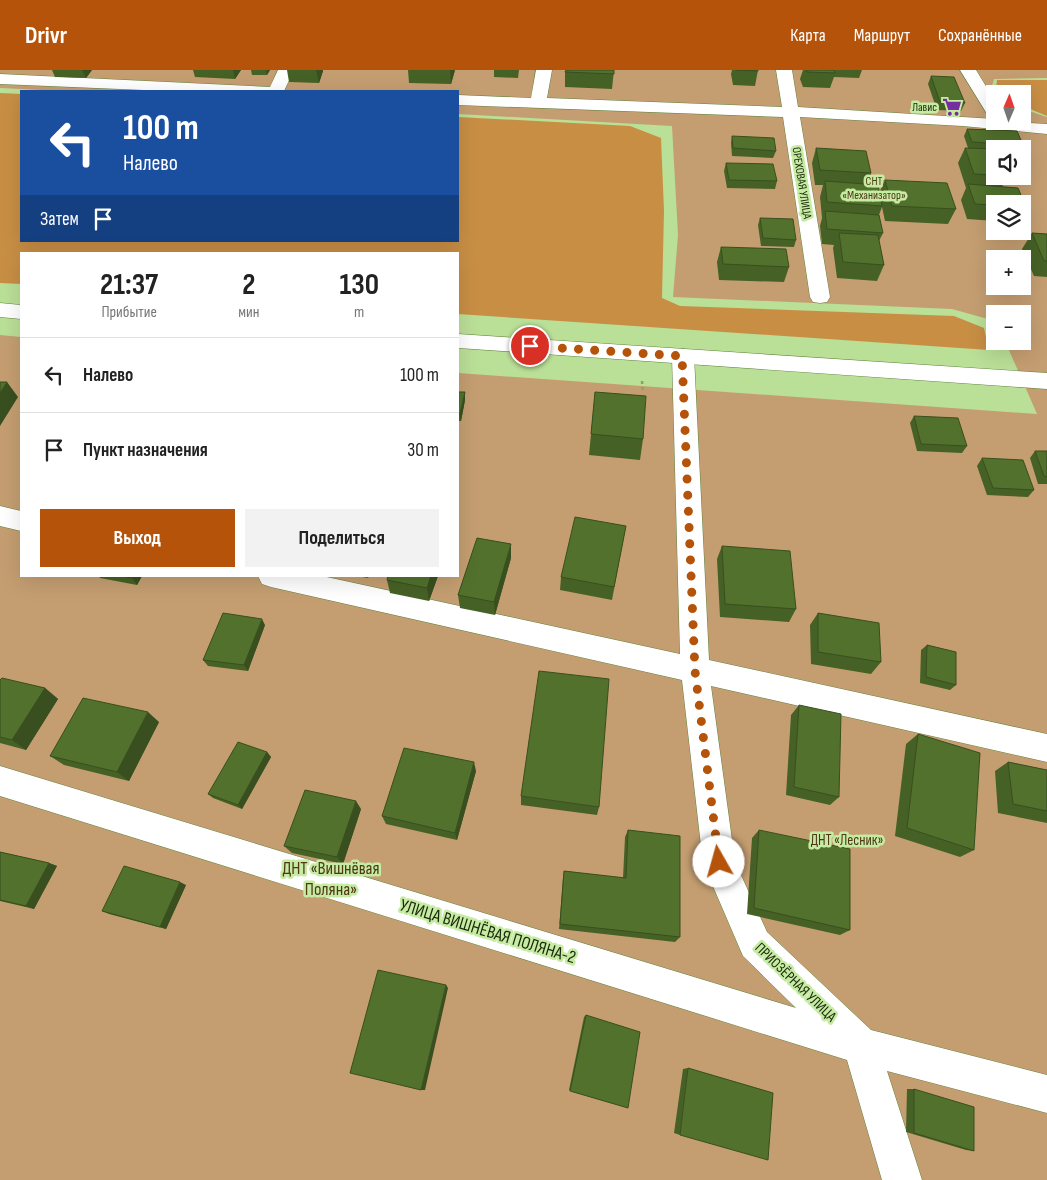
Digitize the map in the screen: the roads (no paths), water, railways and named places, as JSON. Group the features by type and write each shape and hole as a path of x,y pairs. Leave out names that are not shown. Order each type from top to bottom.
{"street":[{"path":"276,90 286,70"},
{"path":"538,104 544,70"},
{"name":"ОРЕХОВАЯ УЛИЦА","path":"784,70 820,297"},
{"path":"968,70 986,99"},
{"path":"0,80 35,76 252,90"},
{"path":"459,100 986,120"},
{"path":"1042,128 1047,147"},
{"path":"0,310 20,312"},
{"path":"459,341 1047,381"},
{"name":"ПРИОЗЁРНАЯ УЛИЦА","path":"682,356 695,671 719,862 755,944 862,1046 902,1180"},
{"path":"0,516 20,521"},
{"path":"275,577 1047,748"},
{"name":"УЛИЦА ВИШНЁВАЯ ПОЛЯНА-2","path":"0,781 862,1046 1047,1094"}],"place":[{"name":"Лавис","path":"952,107"}],"park label":[{"name":"СНТ «Механизатор»","path":"874,188"},
{"name":"ДНТ «Лесник»","path":"847,840"},
{"name":"ДНТ «Вишнёвая Поляна»","path":"331,878"}]}
